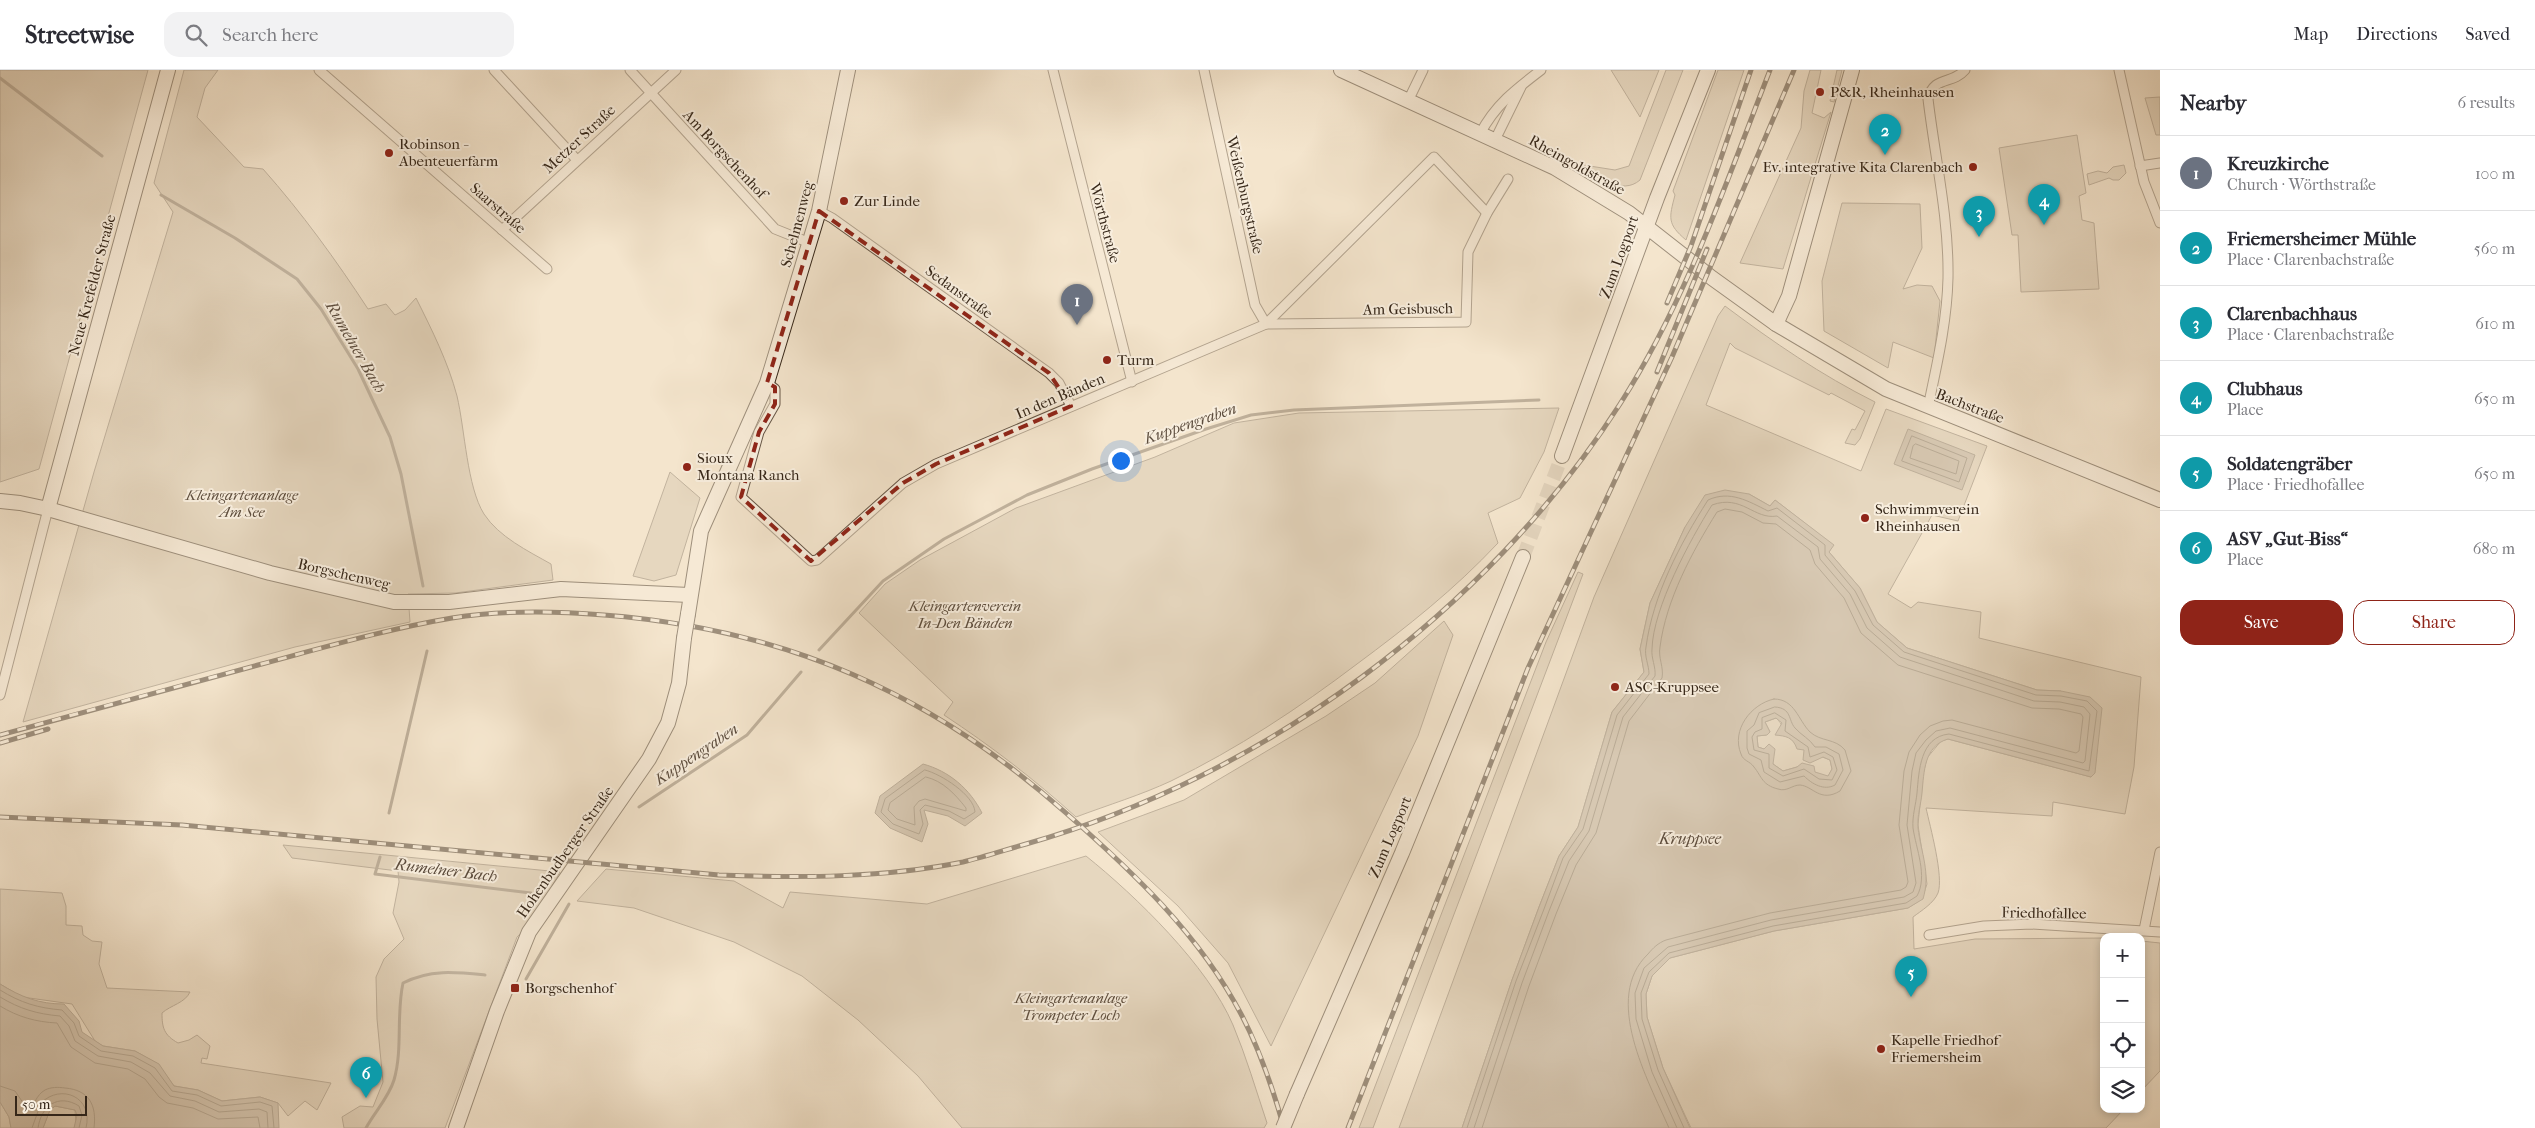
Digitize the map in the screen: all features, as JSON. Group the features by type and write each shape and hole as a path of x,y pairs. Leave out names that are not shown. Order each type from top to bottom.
{"street":[{"name":"Neue Krefelder Straße","path":"48,509 168,70"},
{"name":"Saarstraße","path":"319,70 547,269"},
{"path":"494,70 577,160"},
{"name":"Am Borgschenhof","path":"630,70 775,229 810,243"},
{"name":"Metzer Straße","path":"502,230 676,70"},
{"name":"Schelmenweg","path":"690,594 701,531 767,383 810,243 819,211 848,70"},
{"name":"Wörthstraße","path":"1054,70 1132,382"},
{"name":"Weißenburgstraße","path":"1204,70 1256,305 1266,324"},
{"name":"Rheingoldstraße","path":"1341,70 1556,168 1648,227 1712,278 1776,324"},
{"path":"1408,101 1423,70"},
{"path":"1480,134 1490,116 1506,97 1541,70"},
{"name":"Zum Logport","path":"1562,456 1708,70"},
{"path":"1776,324 1789,296 1852,70"},
{"path":"1928,407 1943,335 1948,278 1946,238 1928,99 1930,90 1937,83 1960,76 1965,70"},
{"path":"2119,70 2140,166 2160,224"},
{"path":"1495,140 1522,84"},
{"name":"In den Bänden","path":"767,383 776,389 775,404 759,432 741,497 811,561 817,560 903,483 936,464 1266,324 1434,157 1487,213"},
{"path":"2140,166 2160,163"},
{"name":"Am Geisbusch","path":"1266,324 1466,322 1468,252 1487,213 1508,179"},
{"name":"Sedanstraße","path":"819,211 836,221 1049,373 1059,383 1071,406"},
{"name":"Bachstraße","path":"1776,324 1886,389 2160,500"},
{"name":"Borgschenweg","path":"0,501 48,509 270,573 394,602 449,602 561,589 690,594"},
{"path":"0,695 48,509"},
{"name":"Zum Logport","path":"1283,1128 1406,844 1523,557"},
{"name":"Hohenbudberger Straße","path":"456,1128 497,1011 529,932 650,759 668,723 679,683 690,594"},
{"path":"2144,930 2160,852"},
{"name":"Friedhofallee","path":"1929,935 1984,926 2032,924 2160,932"}],"highlighted area":[{"path":"819,211 1049,373 1071,406 936,464 903,483 811,561 741,497 759,432 775,404 775,387 767,383"}],"green space":[{"path":"0,70 148,70 39,469 0,482"},
{"name":"Kleingartenanlage Am See","path":"184,70 218,70 205,88 197,117 244,167 263,169 318,237 368,309 386,304 395,315 405,310 416,298 439,346 457,396 470,474 478,503 484,514 498,530 514,543 551,564 553,580 455,593 408,594 410,622 295,647 23,722 94,472 173,212 154,183"},
{"path":"1611,70 1659,70 1640,117"},
{"path":"1666,70 1683,70 1640,180 1625,186 1617,185 1609,183 1577,166 1577,164 1615,170 1629,166"},
{"path":"1718,70 1744,70 1686,240 1675,229 1671,220 1675,195 1673,191"},
{"path":"1810,70 1821,70 1812,113 1824,118 1831,112 1783,269 1740,263 1801,128 1804,91"},
{"path":"1837,70 1842,70 1834,102 1830,101"},
{"path":"2160,97 2160,135 2156,135 2145,98"},
{"path":"2077,135 2086,193 2079,196 2082,220 2094,223 2099,289 2021,292 2018,235 2012,235 1999,148"},
{"path":"2124,165 2126,173 2119,180 2109,178 2089,185 2087,174 2098,171 2107,173 2113,167"},
{"path":"1842,203 1920,204 1922,248 1903,289 1917,285 1932,286 1940,301 1934,358 1893,342 1888,368 1824,331 1822,281"},
{"path":"1725,306 1798,357 1836,381 1875,402 1860,439 1855,445 1845,443 1852,429 1855,430 1865,411 1735,348 1730,343 1706,405 1861,471 1886,409 1987,446 1958,521 1932,515 1888,594 1911,608 1918,602 1981,612 1979,638 2141,677 2134,767 2125,814 2053,802 2052,816 1926,808 1936,851 1939,885 1938,893 1934,900 1913,917 1914,949 1975,939 2100,938 2100,1113 2120,1113 2106,1128 1691,1128 1663,1068 1647,1017 1646,994 1652,976 1670,958 1774,931 1908,908 1922,899 1927,884 1918,825 1923,774 1927,758 1941,741 1948,739 2091,777 2061,691 2037,690 1907,648 1877,622 1860,588 1829,552 1833,545 1775,500 1770,506 1749,494 1685,527 1650,603 1640,649 1644,672 1612,712 1578,827 1559,856 1539,907 1462,1128 1399,1128 1594,597 1718,316"},
{"name":"Kleingartenverein In-Den Bänden","path":"1559,408 1544,452 1520,498 1488,513 1498,543 1430,607 1335,680 1244,742 1171,781 1076,817 1012,763 944,715 953,702 859,613 885,584 920,560 1016,508 1155,457 1234,423 1299,413"},
{"path":"670,472 700,498 676,575 654,581 633,576"},
{"path":"1578,572 1583,574 1373,1128 1359,1128 1546,642"},
{"path":"1444,621 1453,635 1418,736 1271,1046 1228,963 1178,906 1098,832 1184,800 1326,716 1375,683"},
{"path":"1776,718 1787,735 1798,745 1830,760 1832,769 1828,777 1797,767 1783,771 1773,764 1764,749 1758,747 1757,736 1766,735 1770,732 1765,722"},
{"path":"283,845 560,872 529,926 517,937 445,1128 344,1128 342,1117 360,1106 373,1107 383,1082 377,1019 376,977 384,959 404,939 393,913 399,882 398,871 292,858"},
{"name":"Kleingartenanlage Trompeter Loch","path":"1086,856 1148,911 1207,979 1222,1002 1238,1037 1267,1123 1264,1128 962,1128 918,1076 858,1020 802,976 734,942 634,908 577,901 606,869 734,881 783,908 790,892 927,904"},
{"path":"0,889 62,893 66,906 66,925 82,926 83,935 92,941 102,942 99,964 107,988 190,992 185,999 162,1013 163,1027 170,1037 178,1043 189,1040 197,1035 210,1046 207,1059 202,1058 201,1063 331,1083 317,1110 305,1101 288,1116 278,1103 260,1097 222,1101 198,1090 174,1086 158,1064 135,1051 103,1046 95,1041 72,1004 22,997 0,984"},
{"path":"2145,941 2160,943 2160,1071 2145,1087"},
{"path":"0,1102 9,1117 11,1128 0,1128"},
{"path":"55,1106 75,1110 76,1123 74,1128 43,1128 50,1110"}],"water":[{"path":"1908,429 1975,455 1962,490 1894,464"},
{"name":"Kruppsee","path":"1725,490 1749,494 1770,506 1775,500 1834,545 1829,552 1860,588 1877,622 1907,648 2037,690 2061,691 2090,697 2102,708 2095,773 2091,777 1948,739 1940,742 1934,747 1927,761 1918,824 1926,872 1923,899 1908,908 1774,931 1670,958 1652,976 1646,994 1647,1017 1663,1068 1690,1128 1462,1128 1539,907 1559,856 1578,827 1612,712 1644,672 1640,649 1650,603 1685,527 1705,495","holes":["1776,718 1782,723 1775,735 1789,738 1797,749 1804,750 1803,760 1810,763 1823,757 1830,760 1832,769 1828,776 1815,772 1814,766 1802,763 1797,767 1783,771 1773,764 1775,749 1769,744 1764,749 1758,747 1757,736 1767,735 1770,732 1765,722"]},
{"path":"923,764 941,771 958,782 971,796 982,813 965,826 948,816 924,810 928,824 922,842 890,828 875,813 880,796"},
{"path":"0,984 30,999 46,1003 64,1004 79,1021 82,1032 103,1046 135,1051 159,1064 174,1086 198,1090 222,1101 260,1097 278,1103 279,1128 74,1128 77,1115 75,1110 55,1106 50,1110 43,1128 11,1128 9,1117 0,1102"}],"waterway":[{"name":"Rumelner Bach","path":"0,78 102,156"},
{"name":"Rumelner Bach","path":"161,195 235,238 297,279 321,309 358,369 390,437 401,474 423,586"},
{"name":"Kuppengraben","path":"819,650 883,581 944,539 1027,495 1092,469 1206,429 1251,415 1294,410 1539,400"},
{"name":"Rumelner Bach","path":"389,813 427,651"},
{"name":"Kuppengraben","path":"639,807 747,735 801,672"},
{"name":"Rumelner Bach","path":"380,857 375,874 531,893"},
{"path":"526,979 569,904"},
{"path":"366,1128 389,1093 394,1080 397,1068 403,983 423,975 443,973 485,975"}],"tunnel":[{"path":"1523,557 1562,456"}],"railway":[{"path":"1667,303 1691,246 1751,70"},
{"path":"0,817 182,825 719,875 842,876 903,871 963,862 1026,844 1114,814 1200,776 1283,730 1362,677 1436,617 1504,551 1566,480 1620,404 1644,365 1685,283 1703,241 1770,70"},
{"path":"1348,1128 1528,668 1672,357 1794,70"},
{"path":"1657,372 1707,249"},
{"path":"0,735 355,639 428,622 471,615 528,612 604,615 670,623 734,635 794,652 852,674 908,701 962,733 1015,771 1066,813 1140,881 1185,931 1205,957 1241,1014 1271,1084 1284,1128"},
{"path":"0,743 48,729"}],"place":[{"name":"P&R, Rheinhausen","path":"1820,92"},
{"name":"Robinson - Abenteuerfarm","path":"389,153"},
{"name":"Friemersheimer Mühle","path":"1885,155"},
{"name":"Ev. integrative Kita Clarenbach","path":"1973,167"},
{"name":"Zur Linde","path":"844,201"},
{"name":"Clubhaus","path":"2044,225"},
{"name":"Clarenbachhaus","path":"1979,237"},
{"name":"Kreuzkirche","path":"1077,325"},
{"name":"Turm","path":"1107,360"},
{"name":"Sioux Montana Ranch","path":"687,467"},
{"name":"Schwimmverein Rheinhausen","path":"1865,518"},
{"name":"ASC-Kruppsee","path":"1615,687"},
{"name":"Borgschenhof","path":"515,988"},
{"name":"Soldatengräber","path":"1911,997"},
{"name":"Kapelle Friedhof Friemersheim","path":"1881,1049"},
{"name":"ASV „Gut-Biss“","path":"366,1098"}]}
